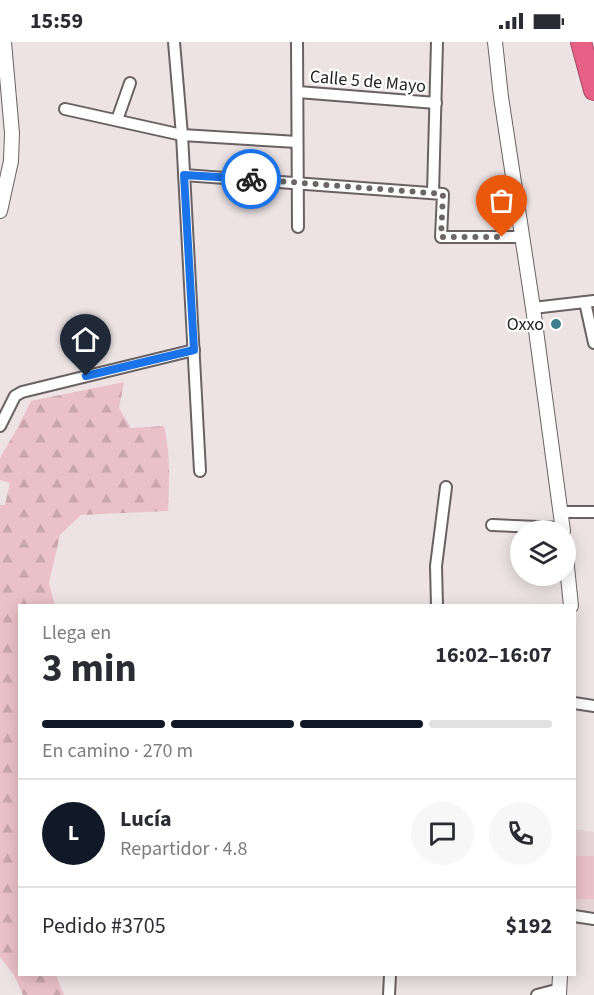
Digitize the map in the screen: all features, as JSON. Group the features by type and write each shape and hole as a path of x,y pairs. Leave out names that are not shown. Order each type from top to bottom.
{"highway":[{"path":"581,42 594,90"},
{"path":"592,42 594,48"}],"street":[{"path":"0,210 11,161 12,133 4,42"},
{"path":"174,42 182,135 200,471"},
{"path":"297,42 298,226"},
{"path":"433,193 437,42"},
{"path":"495,42 561,520"},
{"path":"117,120 130,83"},
{"name":"Calle 5 de Mayo","path":"298,92 436,103"},
{"path":"65,109 182,135 297,142"},
{"path":"184,175 443,194 441,237 523,237"},
{"path":"533,308 589,301 594,343"},
{"path":"0,426 15,396 22,392 194,350"},
{"path":"437,604 436,566 446,487"},
{"path":"560,512 594,512"},
{"path":"492,525 510,526"},
{"path":"569,586 571,604"},
{"path":"576,703 594,706"},
{"path":"576,916 594,919"},
{"path":"389,995 390,976"},
{"path":"537,995 560,986"}],"shaded area":[{"path":"576,829 594,832 594,915 576,912"}],"green space":[{"path":"124,382 119,408 131,428 164,426 169,458 168,511 81,515 60,535 49,583 54,604 18,604 18,976 56,976 64,995 23,995 14,975 0,957 0,505 5,505 10,483 0,480 0,458 31,401"},
{"path":"576,856 594,856 594,899 576,899"}],"way so far":[{"path":"251,179 443,194 441,237 502,237"}],"place":[{"name":"Oxxo","path":"556,324"}],"route":[{"path":"86,376 194,350 184,175 251,179"}]}
